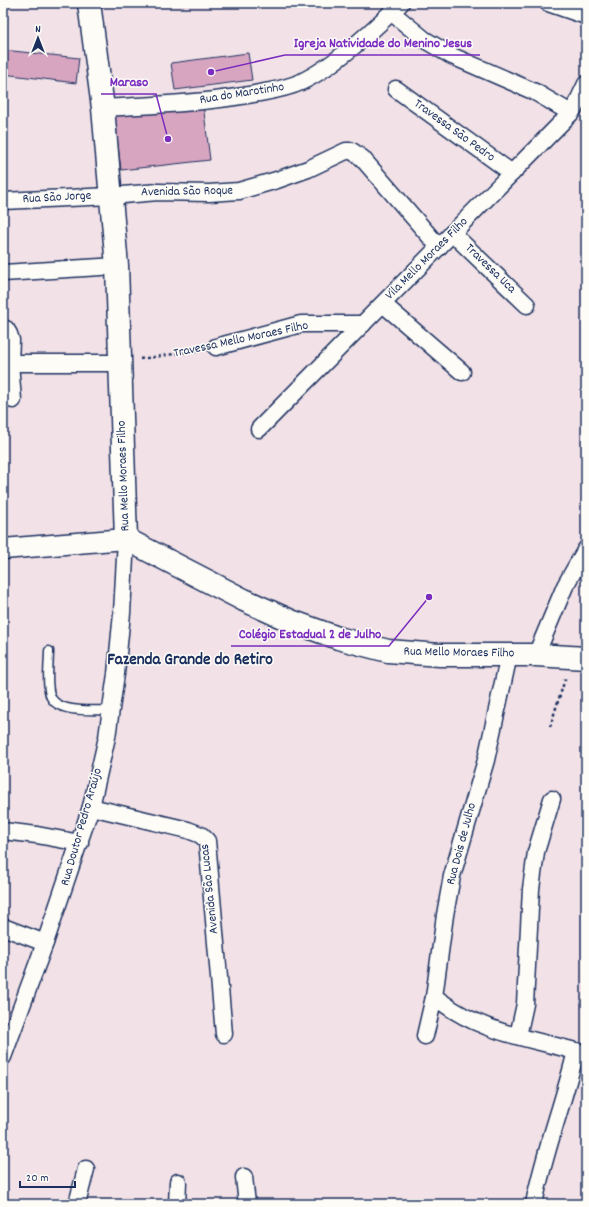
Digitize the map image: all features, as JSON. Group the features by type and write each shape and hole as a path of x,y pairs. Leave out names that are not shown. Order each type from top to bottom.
{"main road":[{"name":"Rua Mello Moraes Filho","path":"89,3 103,108 117,266 126,539 244,600 291,621 338,638 388,651 440,655 536,655 579,657"}],"street":[{"path":"548,3 586,16"},
{"name":"Rua do Marotinho","path":"103,108 217,100 281,89 300,82 338,58 396,8"},
{"path":"396,8 425,40 452,56 577,112"},
{"name":"Vila Mello Moraes Filho","path":"259,429 512,173 577,112 586,84"},
{"name":"Travessa São Pedro","path":"396,88 512,173"},
{"name":"Avenida São Roque","path":"111,196 158,192 209,193 239,191 308,169 346,151 352,151 362,158 439,247"},
{"name":"Rua São Jorge","path":"3,201 111,196"},
{"name":"Travessa Uca","path":"452,234 527,305"},
{"path":"3,273 117,266"},
{"path":"383,304 462,372"},
{"name":"Travessa Mello Moraes Filho","path":"216,347 301,324 363,324"},
{"path":"3,328 6,329 11,340 10,363 13,400"},
{"path":"10,363 120,363"},
{"path":"3,549 126,539"},
{"name":"Rua Doutor Pedro Araújo","path":"3,1057 45,943 91,807 107,736 116,674 122,613 126,539"},
{"path":"536,655 565,586 586,549"},
{"name":"Rua Dois de Julho","path":"425,1036 434,997 452,876 486,760 508,655"},
{"path":"518,1036 526,1004 531,889 536,852 552,799"},
{"name":"Avenida São Lucas","path":"91,807 188,830 201,835 207,842 224,1034"},
{"path":"3,831 80,843"},
{"path":"3,927 45,943"},
{"path":"434,997 455,1012 484,1024 518,1036 581,1052 567,1088 545,1160 534,1204"},
{"path":"77,1204 86,1169"},
{"path":"244,1177 247,1204"},
{"path":"177,1204 178,1182"}],"lane":[{"path":"49,651 50,695 54,703 62,707 72,709 111,710"}],"path":[{"name":"Travessa Mello Moraes Filho","path":"120,363 216,347"},
{"path":"550,727 579,657"}],"building":[{"path":"3,50 79,58 76,83 3,74"},
{"path":"248,53 252,80 175,90 171,63"},
{"path":"203,104 210,160 121,170 114,114"}],"place":[{"name":"Igreja Natividade do Menino Jesus","path":"211,72"},
{"name":"Maraso","path":"168,139"},
{"name":"Colégio Estadual 2 de Julho","path":"429,597"}],"district":[{"name":"Fazenda Grande do Retiro","path":"190,661"}]}
